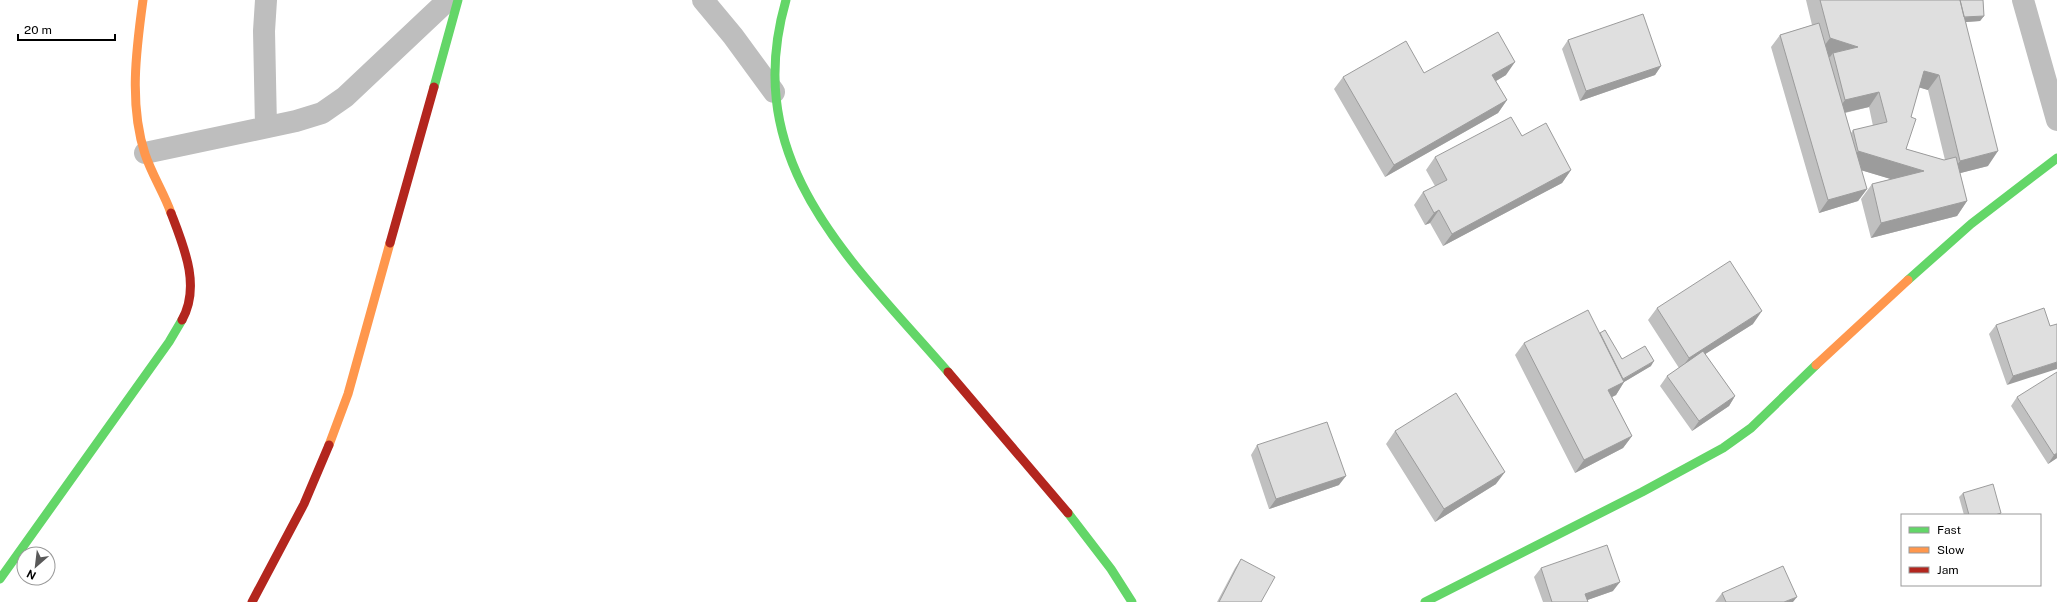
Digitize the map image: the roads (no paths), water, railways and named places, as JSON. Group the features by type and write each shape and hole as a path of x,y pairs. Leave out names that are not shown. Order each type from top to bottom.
{"street":[{"path":"0,578 169,342 188,308 192,289 185,254 164,193 145,153 138,115 136,65 143,0"},
{"path":"266,0 264,31 266,127"},
{"path":"419,28 426,0"},
{"path":"145,153 308,118 322,113 333,106 369,76 448,0"},
{"path":"252,602 304,504 325,455 348,394 458,0"},
{"path":"704,0 733,36 774,92"},
{"path":"786,0 782,12 774,56 774,92 783,141 795,173 824,222 852,261 1065,508 1111,569 1132,602"},
{"path":"2023,0 2057,120"},
{"path":"1425,602 1642,492 1723,448 1756,423 1843,339 1971,224 2057,158"}]}
